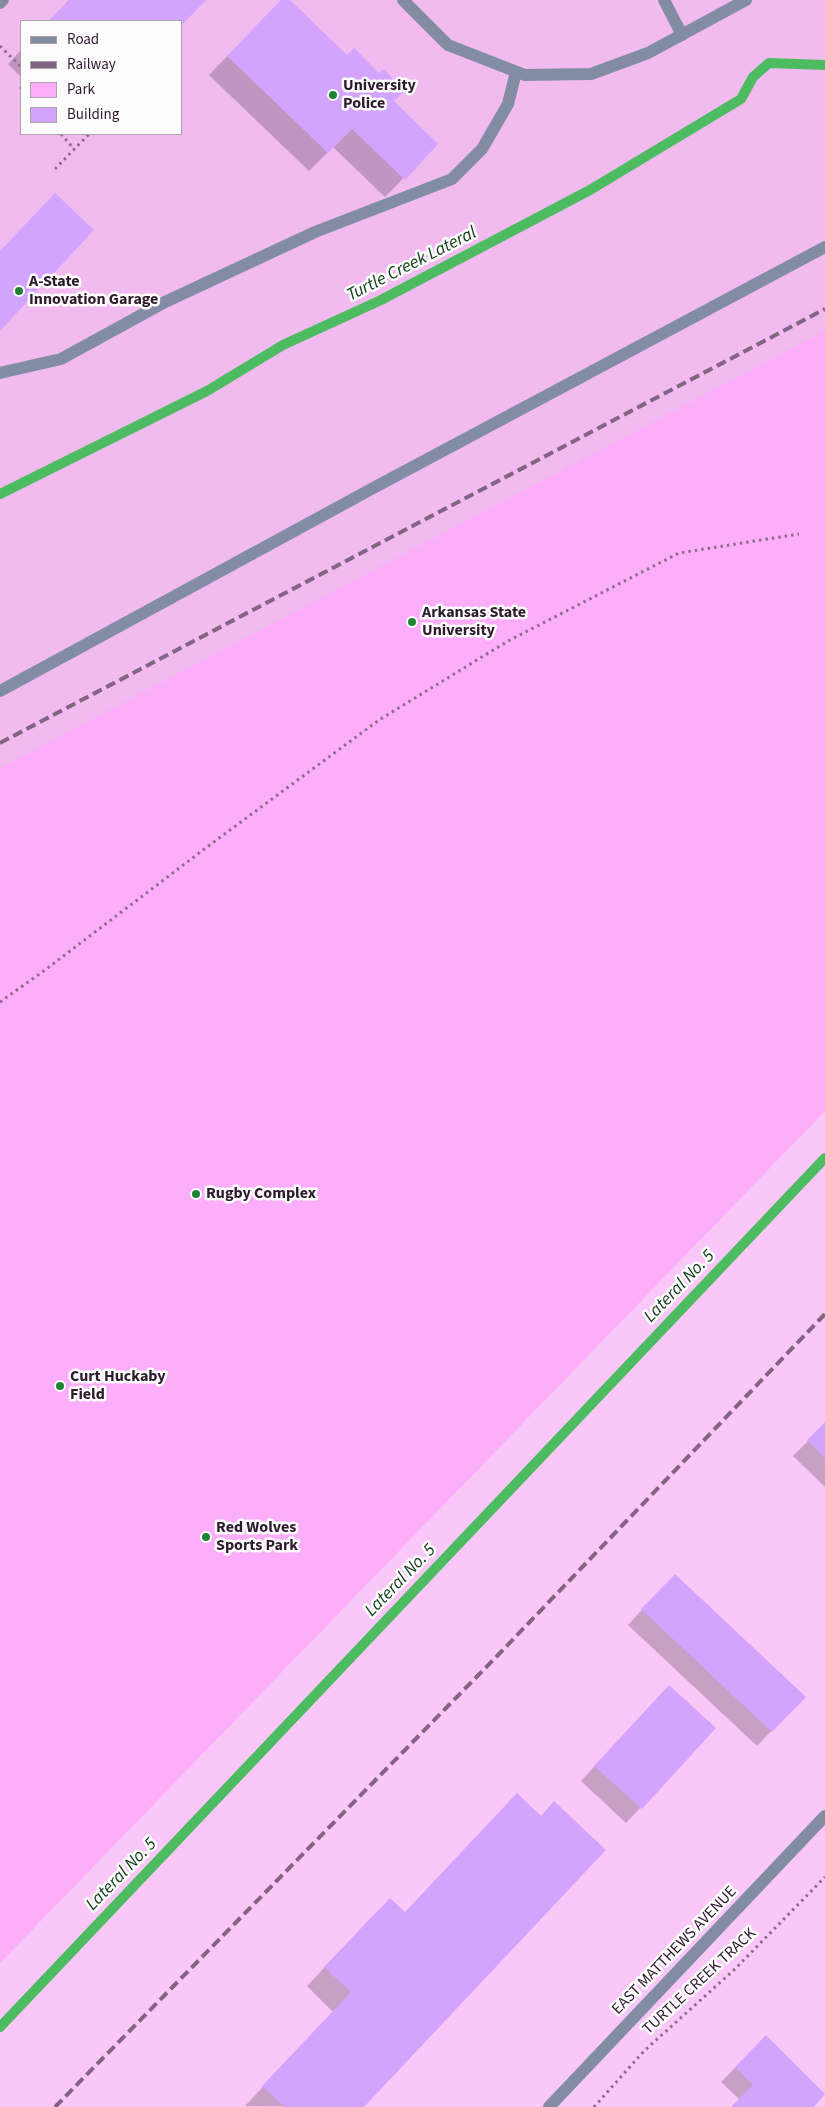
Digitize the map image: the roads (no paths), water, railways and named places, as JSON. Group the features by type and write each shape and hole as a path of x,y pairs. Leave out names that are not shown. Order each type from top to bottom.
{"street":[{"path":"0,3 3,0"},
{"path":"403,0 448,45 525,75 592,74 648,53 746,0"},
{"path":"664,0 682,35"},
{"path":"0,373 61,359 165,302 315,232 452,178 482,149 508,104 516,72"},
{"path":"0,691 377,486 825,247"},
{"name":"EAST MATTHEWS AVENUE","path":"549,2107 825,1816"}],"waterway":[{"name":"Turtle Creek Lateral","path":"0,494 207,391 283,345 381,300 590,190 741,99 753,77 769,63 825,65"},
{"name":"Lateral No. 5","path":"0,2027 825,1158"}],"railway":[{"path":"0,743 825,309"},
{"path":"55,2107 498,1655 825,1314"}],"place":[{"name":"University Police","path":"333,95"},
{"name":"A-State Innovation Garage","path":"19,291"},
{"name":"Arkansas State University","path":"412,622"},
{"name":"Rugby Complex","path":"196,1194"},
{"name":"Curt Huckaby Field","path":"60,1386"},
{"name":"Red Wolves Sports Park","path":"206,1537"}]}
